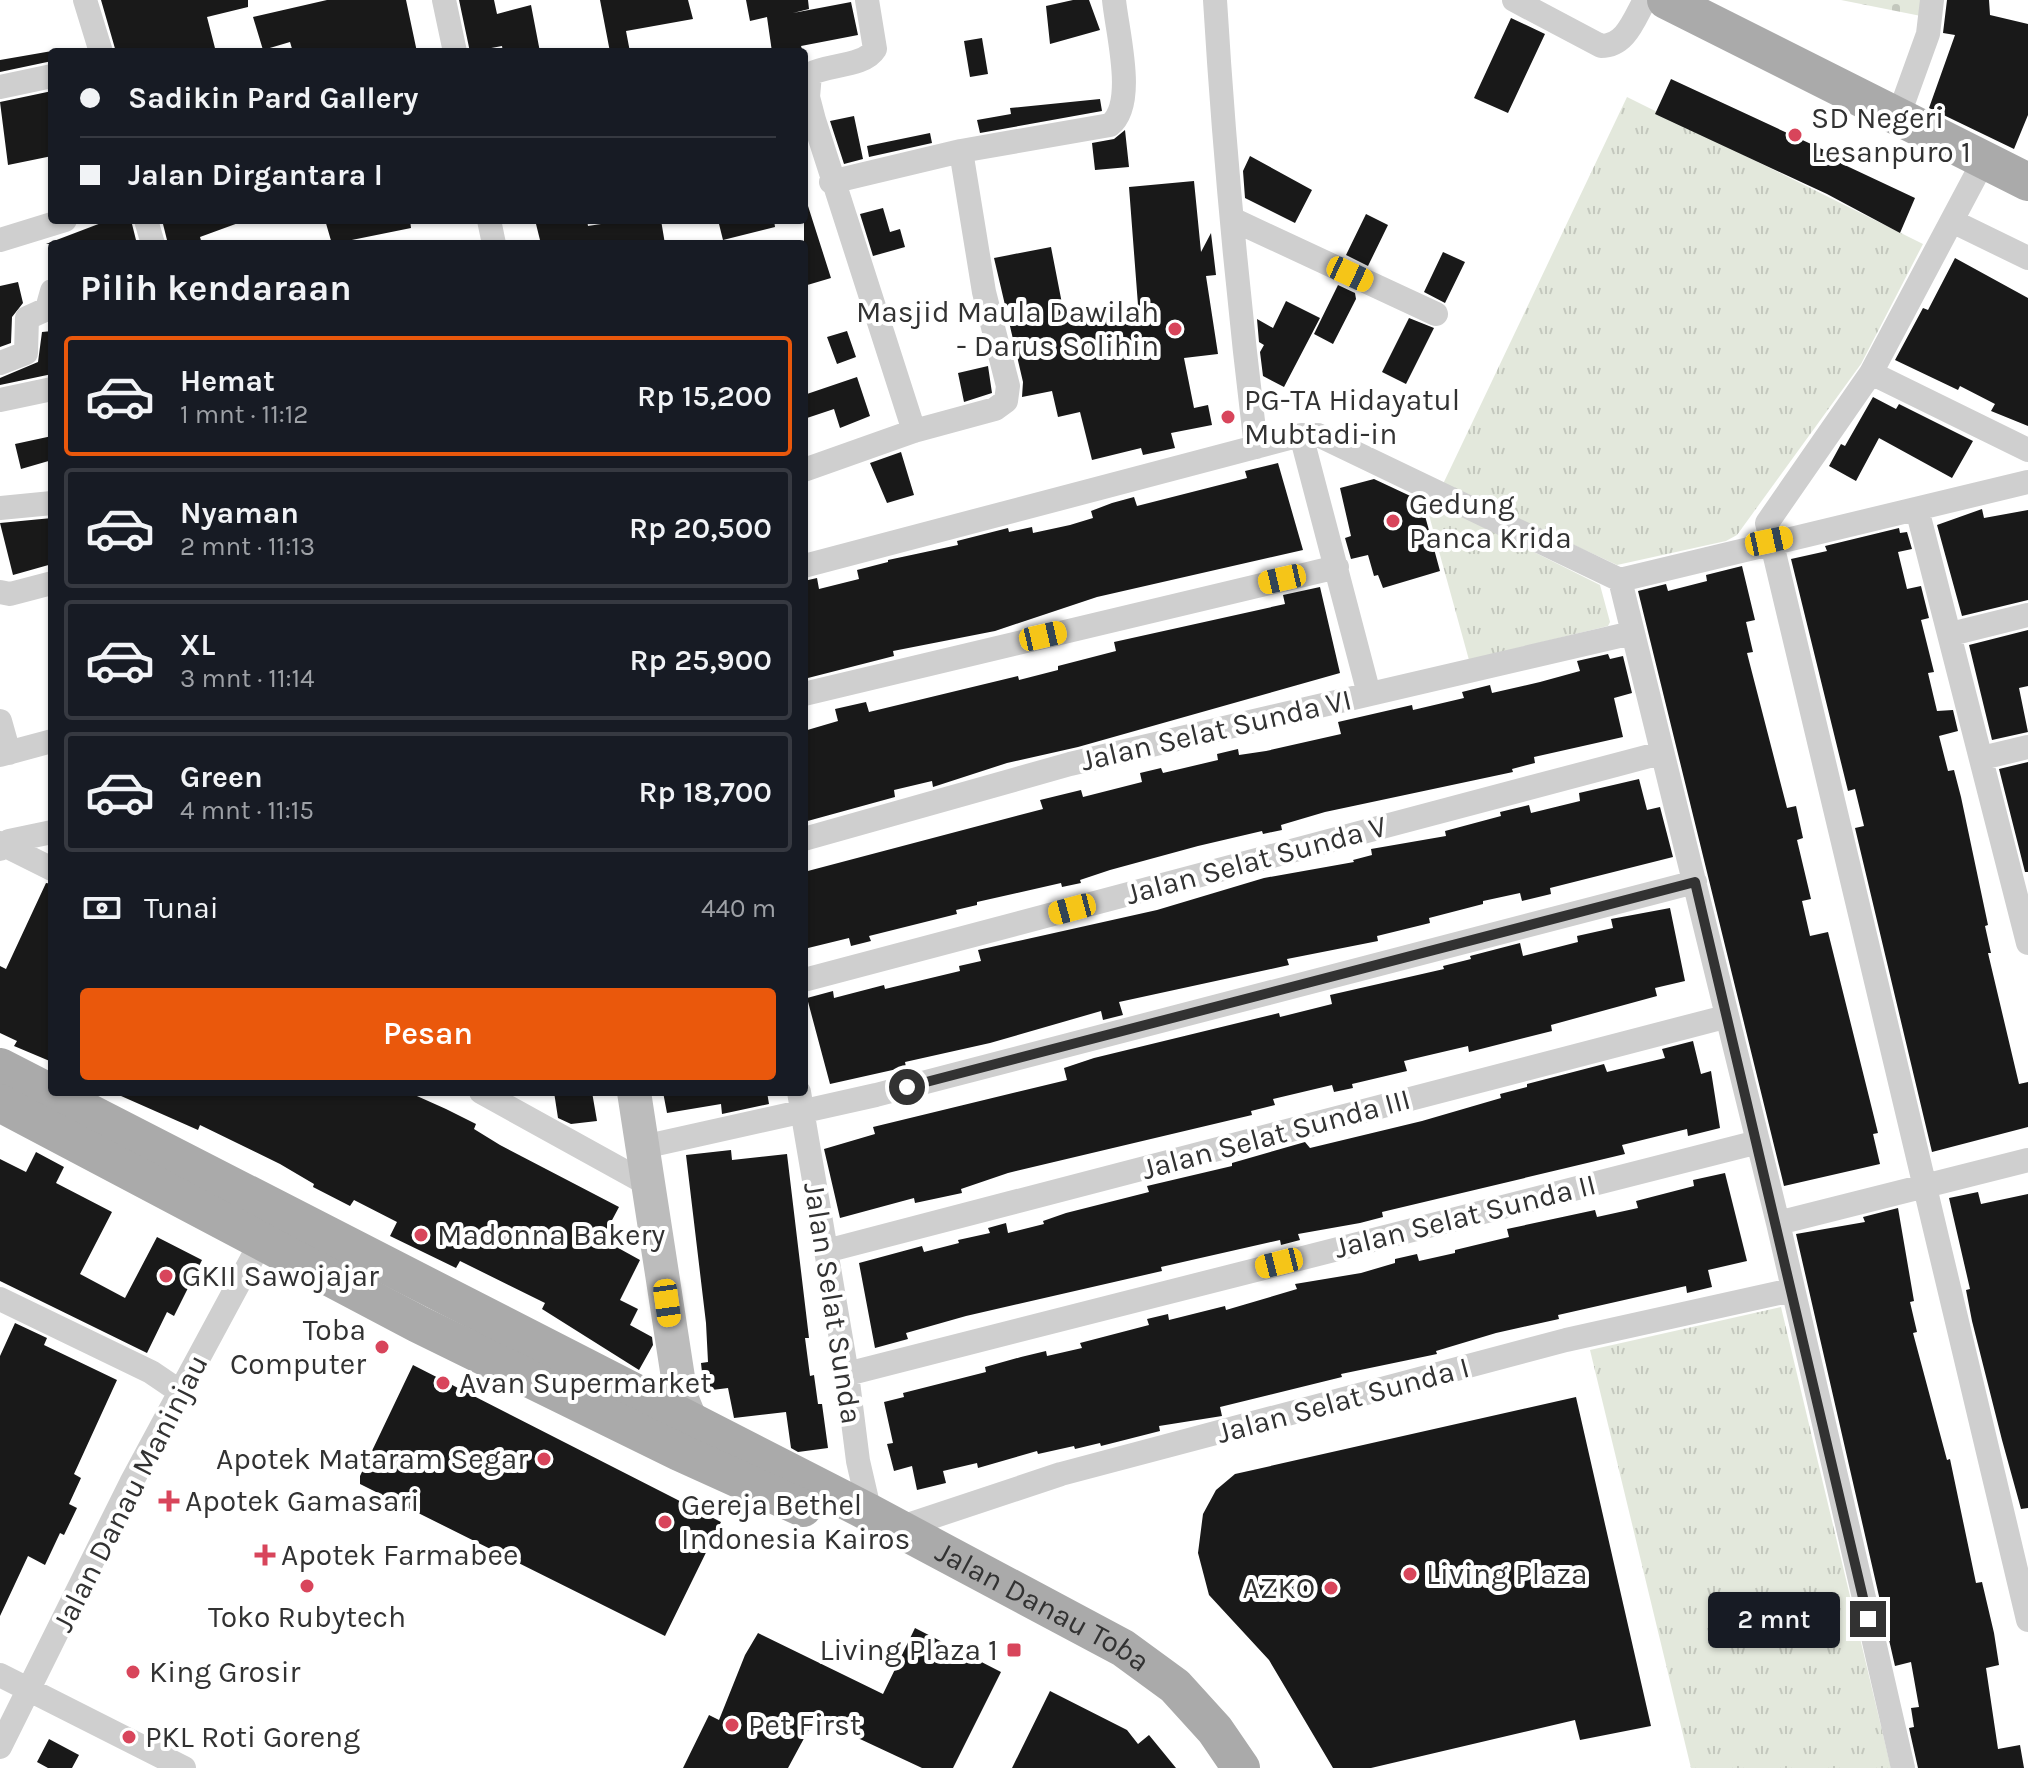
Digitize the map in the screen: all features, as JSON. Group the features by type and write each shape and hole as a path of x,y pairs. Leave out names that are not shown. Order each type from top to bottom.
{"main road":[{"path":"1666,0 2028,182"},
{"name":"Jalan Danau Toba","path":"0,1067 48,1093"},
{"name":"Jalan Danau Toba","path":"54,1096 685,1437 760,1486 1061,1637 1164,1703 1218,1768"},
{"name":"Jalan Danau Toba","path":"0,1103 418,1324 884,1520 1123,1648 1175,1686 1215,1730 1241,1768"}],"street":[{"path":"85,0 100,48"},
{"path":"444,0 454,48"},
{"path":"867,0 875,49 863,58 823,67 810,74 809,121 914,431"},
{"path":"831,182 961,151 1110,125 1119,118 1125,95 1114,0"},
{"path":"1514,0 1601,46 1612,46 1623,39 1645,0"},
{"path":"1898,117 1928,34 1932,0"},
{"path":"1219,3 1236,288 1256,447"},
{"path":"0,87 48,77"},
{"path":"808,469 914,431 995,409 1008,396 984,292 961,151"},
{"path":"1984,160 1954,222 1871,373 1767,523 2028,1620"},
{"path":"1234,220 1436,314"},
{"path":"1954,222 2028,258"},
{"path":"0,240 52,224"},
{"path":"0,363 24,356 29,343 27,318 48,305"},
{"path":"1871,373 2028,450"},
{"path":"0,400 48,390"},
{"path":"1301,435 1369,694"},
{"path":"808,565 1301,435 1318,435 1620,580 1769,541 2028,482"},
{"path":"0,508 48,503"},
{"path":"1917,509 1982,758 2020,881 2028,943"},
{"path":"808,693 1337,567"},
{"path":"1620,580 1778,1223 1903,1768"},
{"path":"0,592 10,594 48,584"},
{"path":"1951,634 2028,615"},
{"name":"Jalan Selat Sunda VI","path":"808,838 1070,764 1632,633"},
{"path":"0,721 4,754 48,742"},
{"path":"1982,758 2028,747"},
{"name":"Jalan Selat Sunda V","path":"808,979 1661,753"},
{"path":"1,845 48,833"},
{"path":"1,845 48,867"},
{"path":"643,1147 800,1101 876,1095 1695,882"},
{"name":"Jalan Selat Sunda III","path":"826,1251 1725,1017"},
{"path":"488,1096 651,1186"},
{"path":"635,1096 651,1186 685,1437"},
{"name":"Jalan Selat Sunda","path":"800,1101 847,1374 858,1461 884,1520"},
{"name":"Jalan Selat Sunda II","path":"847,1374 1758,1142"},
{"path":"1778,1223 2028,1160"},
{"name":"Jalan Danau Maninjau","path":"0,1747 179,1391 262,1240"},
{"name":"Jalan Selat Sunda I","path":"884,1520 1566,1340 1792,1290"},
{"path":"3,1309 151,1372 179,1391"},
{"path":"0,1675 184,1768"}],"green space":[{"path":"1841,0 1928,0 1926,17"},
{"path":"1627,97 1923,244 1861,364 1737,535 1726,541 1617,565 1443,484"},
{"path":"1424,497 1600,585 1610,622 1608,626 1469,660"},
{"path":"1781,1307 1891,1768 1691,1768 1590,1350"}],"building":[{"path":"101,0 248,0 248,7 207,17 215,48 115,48"},
{"path":"327,0 406,0 416,48 292,48 290,42 262,48 253,17"},
{"path":"459,0 494,0 497,14 531,5 539,48 469,48"},
{"path":"600,0 688,0 693,19 626,31 629,48 609,48"},
{"path":"746,0 808,0 809,9 793,13 851,2 858,35 802,48 771,48 767,17 750,21"},
{"path":"1089,0 1100,30 1050,44 1046,6"},
{"path":"1947,0 1989,0 1990,15 2028,24 2028,115 2014,149 1929,108 1955,35 1943,33"},
{"path":"1511,18 1545,34 1508,113 1474,98"},
{"path":"982,38 988,74 970,77 964,41"},
{"path":"48,52 48,62 0,72 0,60"},
{"path":"1671,79 1837,156 1834,160 1915,198 1900,233 1827,194 1655,114"},
{"path":"48,92 48,157 8,165 0,102"},
{"path":"1100,99 1102,111 980,133 977,120 1011,114 1010,108"},
{"path":"854,116 863,159 844,164 830,121"},
{"path":"1125,130 1129,167 1095,170 1092,143 1114,139"},
{"path":"930,133 932,143 869,157 867,146"},
{"path":"1250,156 1312,190 1295,223 1245,198 1243,171"},
{"path":"1194,181 1201,252 1211,233 1216,275 1206,276 1218,354 1184,358 1194,408 1208,405 1212,425 1171,433 1175,448 1143,455 1141,448 1092,460 1080,412 1058,417 1052,391 1022,397 1023,382 994,258 1051,247 1065,319 1138,305 1129,187"},
{"path":"808,206 831,278 808,285 808,240 804,240"},
{"path":"883,208 890,232 900,229 905,247 873,256 860,214"},
{"path":"1366,214 1388,225 1368,266 1346,255"},
{"path":"98,224 132,224 136,240 56,240"},
{"path":"163,224 236,224 200,237 201,240 167,240"},
{"path":"326,224 410,224 411,228 352,240 331,240"},
{"path":"536,224 662,224 664,240 540,240"},
{"path":"719,224 775,224 775,227 723,240"},
{"path":"1443,252 1465,262 1445,303 1424,292"},
{"path":"1955,258 2028,298 2028,426 1991,411 1995,404 1960,386 1958,390 1895,360 1923,308 1928,310"},
{"path":"18,282 23,303 12,317 11,343 0,347 0,286"},
{"path":"1338,285 1355,293 1356,299 1333,344 1314,334"},
{"path":"1286,301 1320,318 1284,387 1263,376 1260,352 1264,345 1259,342 1257,319 1273,328"},
{"path":"1409,318 1434,328 1406,384 1382,372"},
{"path":"48,331 48,375 0,385 0,378 38,362 42,332"},
{"path":"847,331 856,357 837,364 827,337"},
{"path":"988,366 992,393 964,402 958,373"},
{"path":"857,377 870,416 840,428 834,409 808,418 808,394"},
{"path":"1873,397 1896,409 1899,404 1973,441 1952,478 1879,438 1856,481 1829,466 1841,444 1845,446"},
{"path":"48,437 48,461 21,469 15,444"},
{"path":"901,452 914,495 887,503 870,463"},
{"path":"1278,463 1303,550 1097,597 995,631 893,651 894,656 808,678 808,580 817,578 819,589 859,579 857,570 888,560 958,545 957,541 1008,528 1009,532 1032,527 1033,533 1070,525 1093,518 1091,511 1112,503 1134,497 1137,506 1247,478 1245,471"},
{"name":"Gedung Panca Krida","path":"1374,479 1421,501 1440,571 1383,588 1378,575 1374,576 1368,555 1351,559 1345,538 1351,536 1340,488"},
{"path":"1982,509 1984,518 2028,510 2028,600 1962,616 1937,525"},
{"path":"48,518 48,565 13,575 0,523"},
{"path":"1899,528 1900,533 1907,532 1912,549 1898,552 1907,589 1921,586 1929,618 1921,620 1934,672 1928,673 1937,711 1953,710 1958,731 1939,736 1948,771 1954,770 1961,797 1988,925 1985,926 1991,953 1988,953 2019,1084 2028,1082 2028,1127 1932,1152 1855,828 1864,826 1855,789 1848,791 1791,559 1827,551 1825,546"},
{"path":"1742,566 1755,620 1746,622 1753,652 1747,653 1787,808 1796,806 1803,838 1797,840 1811,899 1802,901 1810,936 1828,932 1878,1133 1873,1134 1880,1164 1784,1186 1638,591 1666,584 1668,591 1707,581 1706,575"},
{"path":"1320,587 1340,673 1078,747 1007,763 933,787 932,781 894,790 895,797 808,821 808,730 838,721 835,709 866,702 869,712 1018,676 1019,680 1116,651 1114,642 1285,604 1283,595"},
{"path":"2028,630 2028,686 2019,688 2028,732 1992,740 1969,645"},
{"path":"1608,654 1610,659 1623,656 1632,693 1614,698 1623,737 1534,757 1535,763 1512,769 1513,772 1325,812 1281,825 1282,830 1263,834 1262,831 1198,846 1110,870 1080,880 1081,883 1062,887 1061,883 977,902 977,905 956,910 957,914 869,936 871,941 851,946 849,938 808,948 808,871 1043,809 1040,800 1081,790 1083,797 1142,782 1140,773 1161,768 1163,773 1218,760 1217,754 1238,749 1239,755 1341,734 1338,722 1412,705 1413,710 1464,698 1462,692 1490,685 1492,693 1540,682 1580,671 1577,661"},
{"path":"2028,762 2028,872 2025,872 1999,769"},
{"path":"1639,779 1647,810 1660,807 1673,857 1550,888 1551,894 1522,901 1520,893 1483,901 1483,904 1429,918 1430,923 1377,936 1378,941 1287,959 1289,965 1119,1002 1123,1015 1103,1020 1101,1011 990,1043 905,1062 906,1067 830,1084 808,998 833,991 834,998 960,971 959,966 981,961 978,950 1157,910 1264,878 1354,862 1372,855 1371,849 1446,836 1445,831 1501,816 1500,812 1529,805 1531,813 1580,801 1579,793"},
{"path":"48,883 48,1060 14,1046 17,1041 0,1033 0,966 6,969"},
{"path":"1670,908 1685,981 1655,988 1657,996 1551,1025 1552,1031 1469,1052 1468,1046 1404,1061 1407,1071 1352,1084 1353,1088 1334,1092 1332,1085 1273,1099 1275,1105 1251,1111 1252,1115 1008,1173 961,1189 962,1193 915,1203 914,1198 840,1218 824,1149 875,1134 873,1127 1067,1080 1064,1068 1094,1058 1279,1013 1280,1017 1332,1004 1330,995 1444,969 1443,966 1471,959 1470,956 1520,943 1523,956 1578,942 1577,936 1613,928 1611,919"},
{"path":"1693,1041 1701,1074 1711,1071 1720,1128 1688,1136 1687,1129 1622,1145 1625,1154 1382,1212 1383,1217 1360,1223 1298,1234 1300,1240 1281,1245 1280,1240 966,1316 906,1333 908,1339 875,1348 859,1263 922,1246 924,1252 959,1243 958,1240 990,1233 988,1228 1006,1223 1008,1233 1044,1224 1043,1221 1066,1213 1149,1192 1147,1186 1232,1166 1232,1163 1305,1142 1310,1148 1422,1121 1501,1098 1500,1094 1527,1087 1527,1084 1604,1064 1607,1072 1665,1058 1662,1049"},
{"path":"121,1096 417,1096 446,1109 476,1124 474,1129 500,1145 619,1207 602,1239 640,1260 620,1300 638,1309 630,1325 652,1337 653,1345 639,1370 542,1309 545,1303 460,1261 456,1268 390,1236 397,1222 354,1200 350,1206 313,1187 314,1184 280,1164 200,1125 198,1130"},
{"path":"555,1096 593,1096 597,1121 571,1124 558,1118"},
{"path":"664,1096 768,1096 769,1104 722,1114 721,1104 667,1113"},
{"path":"731,1150 732,1160 787,1154 809,1338 805,1338 810,1376 814,1375 818,1404 822,1404 828,1448 798,1452 791,1448 786,1412 734,1418 728,1388 704,1391 701,1363 708,1362 706,1323 686,1155"},
{"path":"36,1152 64,1167 56,1183 112,1212 80,1274 125,1298 157,1237 202,1260 174,1316 167,1312 147,1353 0,1281 0,1159 26,1172"},
{"path":"1725,1173 1747,1261 1708,1270 1712,1287 1687,1293 1686,1286 1558,1315 1559,1319 1496,1333 1436,1351 1437,1354 1341,1374 1342,1377 1220,1407 1222,1416 1159,1426 1160,1431 1101,1446 1100,1443 1075,1449 1074,1446 1038,1454 1037,1451 978,1468 977,1463 943,1471 946,1483 917,1490 912,1466 894,1471 887,1444 893,1443 884,1402 904,1397 903,1393 986,1372 985,1367 1021,1357 1046,1351 1047,1356 1082,1348 1080,1343 1149,1325 1147,1319 1168,1314 1169,1320 1225,1306 1226,1310 1297,1289 1295,1284 1361,1273 1395,1263 1395,1259 1417,1254 1419,1261 1455,1253 1455,1250 1509,1237 1507,1229 1595,1210 1597,1217 1638,1208 1636,1201 1694,1186 1693,1180"},
{"path":"1978,1192 1981,1204 2028,1194 2028,1508 2021,1509 2002,1440 1972,1321 1966,1290 1970,1289 1949,1198"},
{"path":"1898,1208 1914,1301 1910,1302 1917,1332 1913,1333 1947,1460 1950,1459 1976,1583 1982,1582 1994,1633 1999,1665 1986,1668 1998,1749 2020,1745 2024,1768 1918,1768 1909,1728 1914,1727 1911,1708 1919,1707 1911,1662 1895,1666 1796,1234 1865,1222 1863,1217"},
{"path":"15,1323 47,1338 44,1345 117,1380 74,1474 81,1478 69,1504 77,1508 64,1535 60,1533 45,1565 28,1556 0,1616 0,1356"},
{"path":"413,1365 721,1522 665,1636 360,1484 360,1476"},
{"name":"Living Plaza","path":"1576,1397 1651,1726 1580,1740 1575,1720 1371,1768 1333,1768 1269,1660 1209,1595 1198,1553 1203,1514 1216,1490 1235,1474"},
{"path":"915,1628 1001,1672 953,1768 922,1768 815,1718 788,1768 683,1768 709,1715 719,1720 745,1655 758,1633 883,1694"},
{"path":"1050,1691 1127,1730 1138,1744 1149,1735 1176,1768 1012,1768"},
{"path":"49,1739 79,1755 72,1768 48,1768 37,1762"}],"place":[{"name":"SD Negeri Lesanpuro 1","path":"1795,135"},
{"name":"Masjid Maula Dawilah - Darus Solihin","path":"1175,329"},
{"name":"PG-TA Hidayatul Mubtadi-in","path":"1228,417"},
{"name":"Gedung Panca Krida","path":"1393,521"},
{"name":"Madonna Bakery","path":"421,1235"},
{"name":"GKII Sawojajar","path":"166,1276"},
{"name":"Toba Computer","path":"382,1347"},
{"name":"Avan Supermarket","path":"443,1383"},
{"name":"Apotek Mataram Segar","path":"544,1459"},
{"name":"Apotek Gamasari","path":"169,1501"},
{"name":"Gereja Bethel Indonesia Kairos","path":"665,1522"},
{"name":"Apotek Farmabee","path":"265,1555"},
{"name":"Living Plaza","path":"1410,1574"},
{"name":"Toko Rubytech","path":"307,1586"},
{"name":"AZKO","path":"1331,1588"},
{"name":"Living Plaza 1","path":"1014,1650"},
{"name":"King Grosir","path":"133,1672"},
{"name":"Pet First","path":"732,1725"},
{"name":"PKL Roti Goreng","path":"129,1737"}],"route":[{"path":"907,1087 1695,882 1725,1017 1778,1223 1868,1619"}]}
